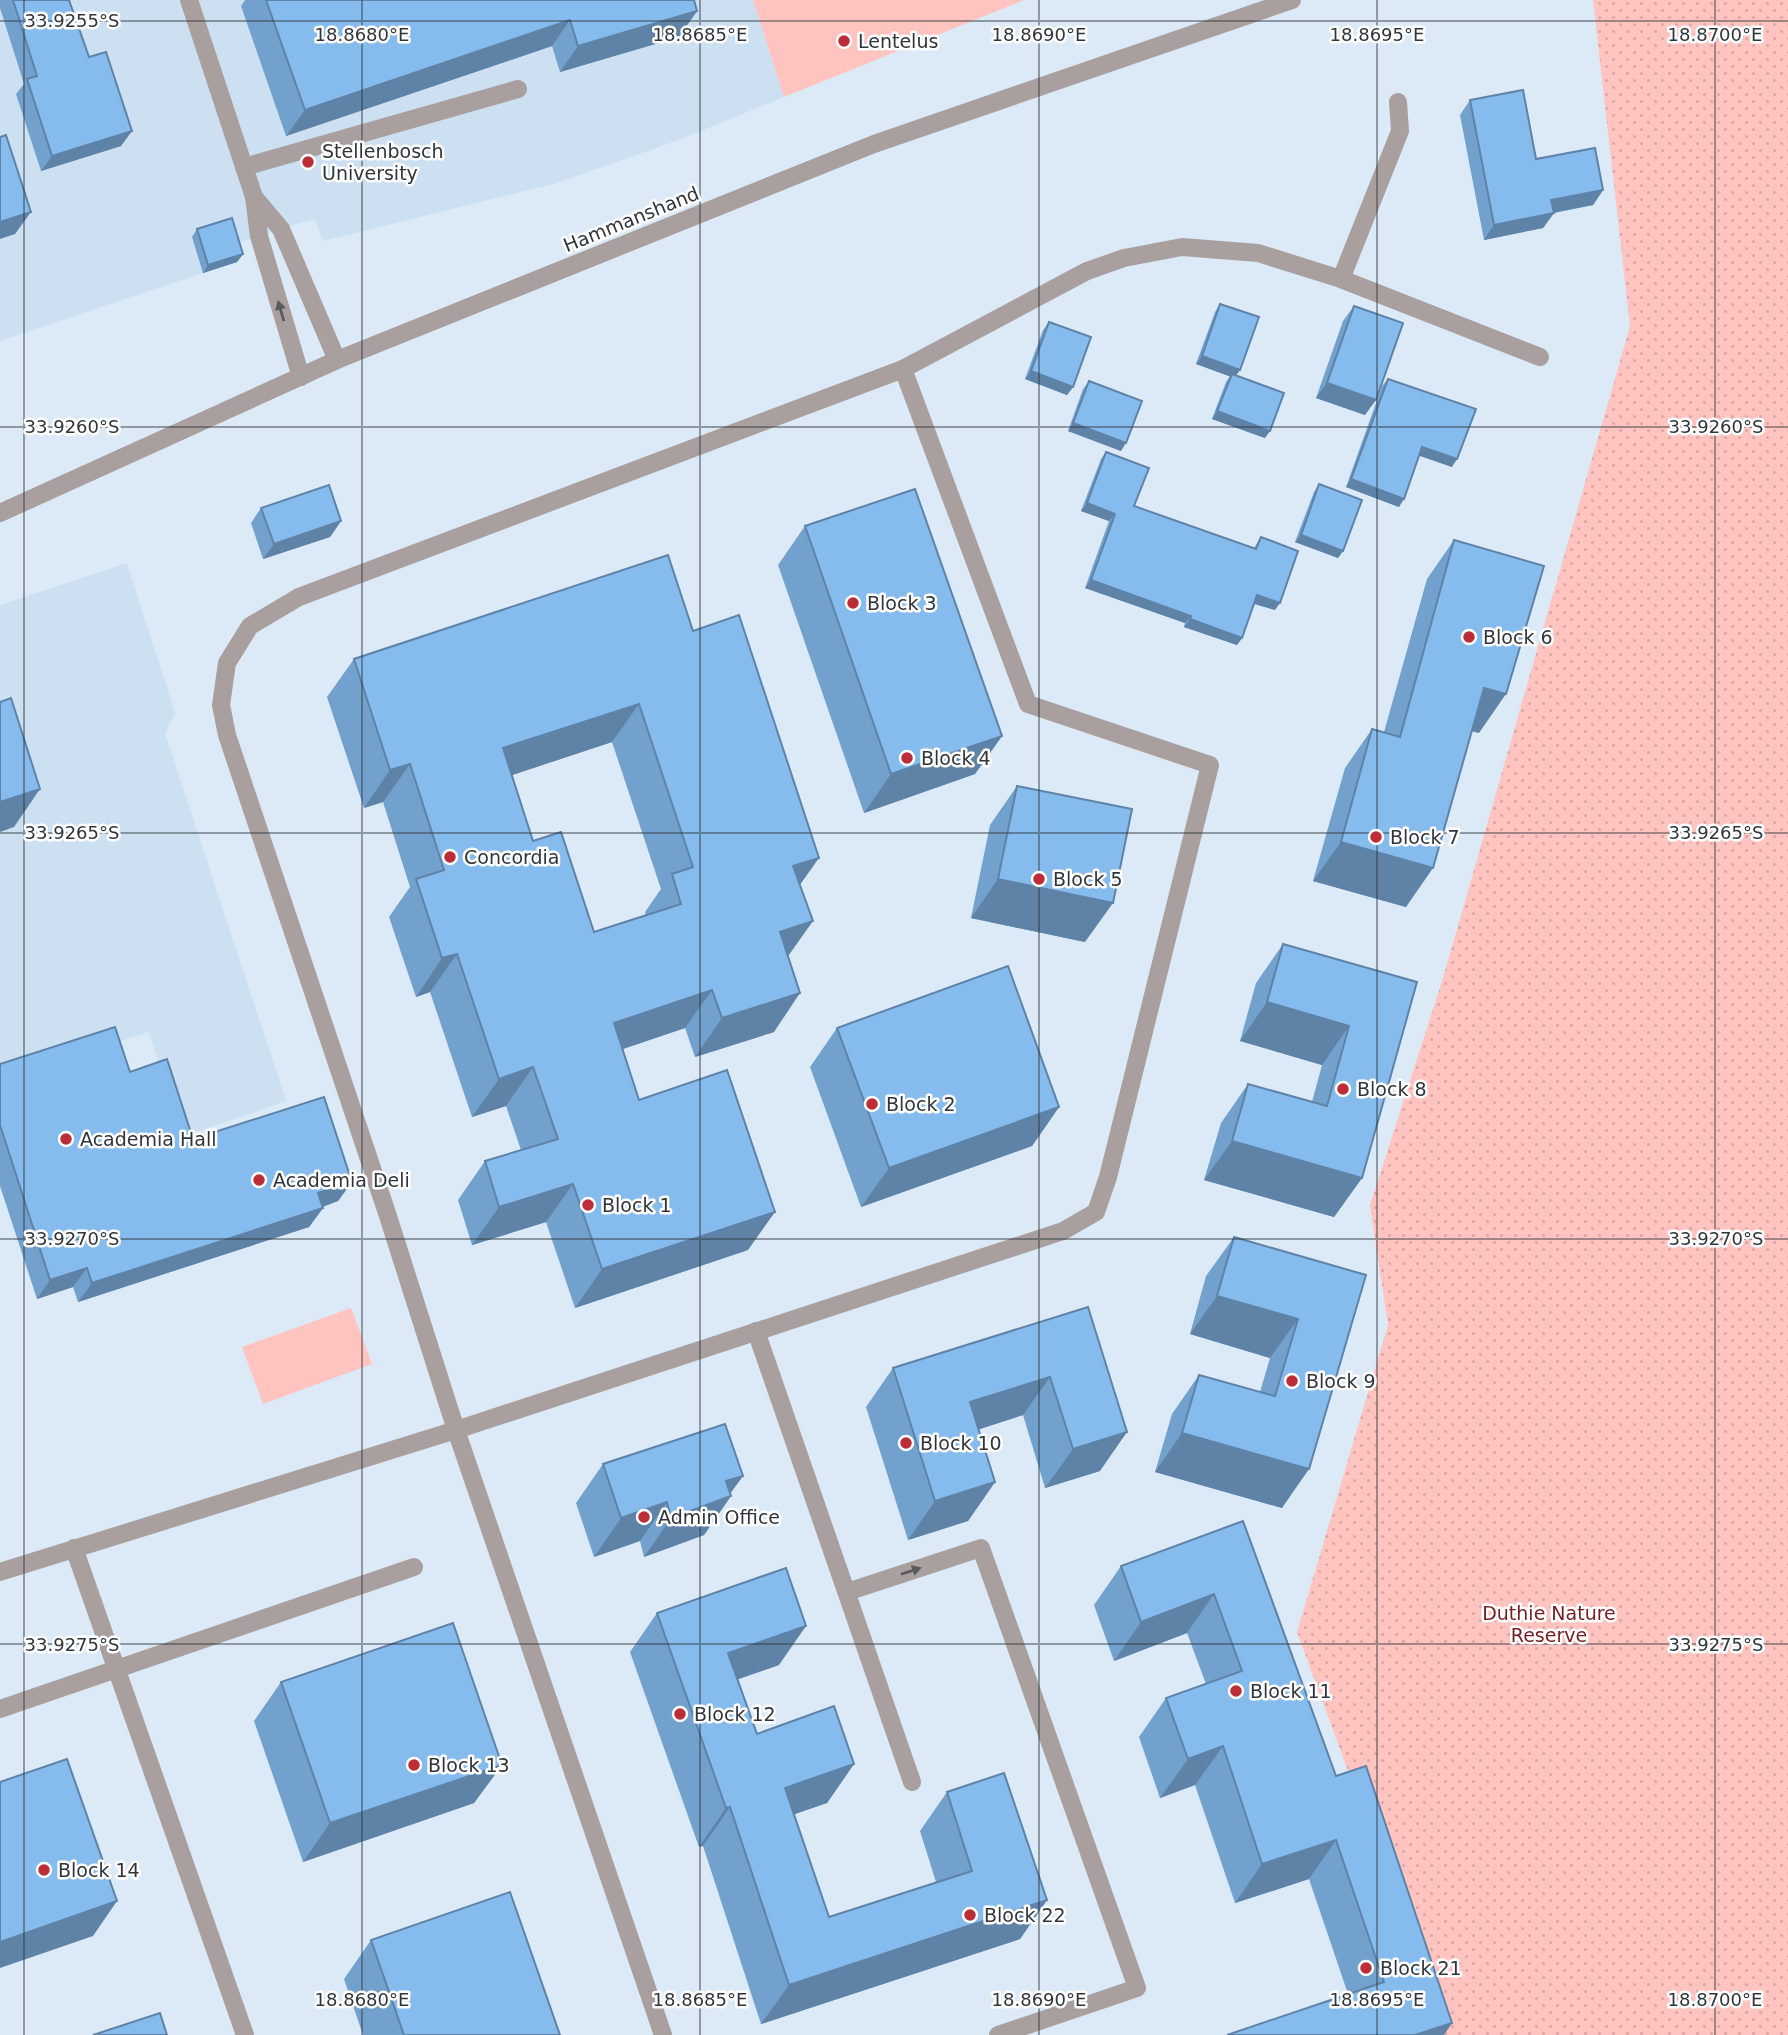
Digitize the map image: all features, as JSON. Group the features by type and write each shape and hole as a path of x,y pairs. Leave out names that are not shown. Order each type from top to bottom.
{"street":[{"path":"189,0 254,197 259,236 301,377"},
{"name":"Hammanshand","path":"0,513 337,360 874,144 1292,0"},
{"path":"244,167 519,89"},
{"path":"1341,278 1400,131 1398,102"},
{"path":"254,197 281,229 337,360"},
{"path":"663,2035 456,1430 387,1213 227,735 221,705 227,663 250,626 299,597 903,369 1087,271 1124,258 1182,247 1258,253 1341,278 1540,357"},
{"path":"0,1572 456,1430 1063,1231 1096,1212 1108,1177 1210,765 1028,704 903,369"},
{"path":"756,1331 912,1782"},
{"path":"74,1548 245,2035"},
{"path":"847,1592 981,1548 1138,1988 998,2035"},
{"path":"0,1709 414,1567"}],"shaded area":[{"name":"Stellenbosch University","path":"0,0 753,0 784,97 676,141 554,184 323,241 315,219 297,224 233,244 238,261 0,341"},
{"path":"127,563 175,713 165,733 286,1101 182,1137 149,1032 0,1079 0,605"}],"green space":[{"name":"Lentelus","path":"753,0 1024,0 784,97"},
{"name":"Duthie Nature Reserve","path":"1593,0 1788,0 1788,2035 1445,2035 1297,1632 1388,1325 1370,1205 1443,978 1630,326"},
{"path":"351,1308 372,1364 263,1404 242,1347"}],"building":[{"path":"13,0 69,0 89,57 106,52 132,131 52,156 27,79 37,76"},
{"path":"266,0 694,0 697,11 578,46 570,20 305,110"},
{"path":"1523,90 1536,159 1595,148 1603,190 1551,200 1554,213 1494,225 1470,100"},
{"path":"6,135 31,212 0,222 0,137"},
{"path":"232,218 243,254 208,265 197,229"},
{"path":"1220,304 1259,317 1240,370 1202,356"},
{"path":"1354,306 1403,323 1376,400 1327,383"},
{"path":"1049,322 1091,337 1073,387 1031,371"},
{"path":"1232,374 1284,393 1270,431 1217,411"},
{"path":"1388,379 1476,409 1457,459 1422,447 1404,499 1351,479"},
{"path":"1089,381 1142,401 1126,443 1073,423"},
{"path":"1106,452 1149,468 1134,506 1256,549 1261,537 1298,551 1280,603 1257,595 1242,638 1190,619 1191,616 1091,580 1115,514 1087,503"},
{"path":"1319,484 1362,500 1343,551 1301,535"},
{"path":"329,485 341,521 274,544 261,508"},
{"path":"915,489 1002,736 891,774 805,526"},
{"path":"1454,540 1544,566 1506,694 1484,688 1433,868 1341,842 1372,729 1400,737"},
{"path":"668,555 693,631 739,615 819,858 793,866 813,921 780,932 800,993 722,1018 712,990 614,1023 639,1100 727,1070 775,1212 602,1269 573,1184 499,1207 485,1161 558,1139 533,1067 499,1079 457,954 442,958 416,879 444,870 410,764 390,770 354,659","holes":["639,704 693,867 672,874 681,904 594,932 561,832 533,841 503,748"]},
{"path":"11,698 40,789 0,802 0,702"},
{"path":"1017,786 1132,809 1113,903 998,879"},
{"path":"1283,944 1417,982 1362,1178 1232,1141 1248,1084 1327,1106 1349,1026 1267,1002"},
{"path":"1008,966 1059,1107 889,1168 837,1028"},
{"path":"115,1027 130,1072 167,1059 193,1139 324,1097 352,1182 318,1193 323,1208 92,1283 87,1268 50,1280 0,1125 0,1064"},
{"path":"1234,1237 1366,1275 1309,1469 1182,1433 1199,1375 1275,1396 1298,1319 1217,1296"},
{"path":"1088,1307 1127,1432 1073,1449 1050,1377 970,1402 995,1482 935,1501 893,1368"},
{"path":"725,1424 743,1476 726,1481 731,1496 671,1518 667,1502 621,1518 603,1464"},
{"path":"1243,1521 1336,1776 1366,1766 1452,2023 1415,2035 1227,2035 1384,1982 1336,1840 1262,1864 1223,1746 1188,1759 1166,1698 1242,1671 1214,1594 1141,1622 1121,1566"},
{"path":"786,1568 806,1626 728,1653 757,1734 834,1706 854,1764 785,1788 829,1917 972,1871 947,1792 1004,1773 1047,1900 789,1985 730,1807 726,1808 657,1613"},
{"path":"453,1623 502,1765 330,1823 281,1682"},
{"path":"67,1759 117,1901 0,1942 0,1782"},
{"path":"510,1892 560,2035 404,2035 371,1940"},
{"path":"160,2013 167,2035 93,2035"}],"place":[{"name":"Lentelus","path":"844,41"},
{"name":"Stellenbosch University","path":"308,162"},
{"name":"Block 3","path":"853,603"},
{"name":"Block 6","path":"1469,637"},
{"name":"Block 4","path":"907,758"},
{"name":"Block 7","path":"1376,837"},
{"name":"Concordia","path":"450,857"},
{"name":"Block 5","path":"1039,879"},
{"name":"Block 8","path":"1343,1089"},
{"name":"Block 2","path":"872,1104"},
{"name":"Academia Hall","path":"66,1139"},
{"name":"Academia Deli","path":"259,1180"},
{"name":"Block 1","path":"588,1205"},
{"name":"Block 9","path":"1292,1381"},
{"name":"Block 10","path":"906,1443"},
{"name":"Admin Office","path":"644,1517"},
{"name":"Block 11","path":"1236,1691"},
{"name":"Block 12","path":"680,1714"},
{"name":"Block 13","path":"414,1765"},
{"name":"Block 14","path":"44,1870"},
{"name":"Block 22","path":"970,1915"},
{"name":"Block 21","path":"1366,1968"}]}
